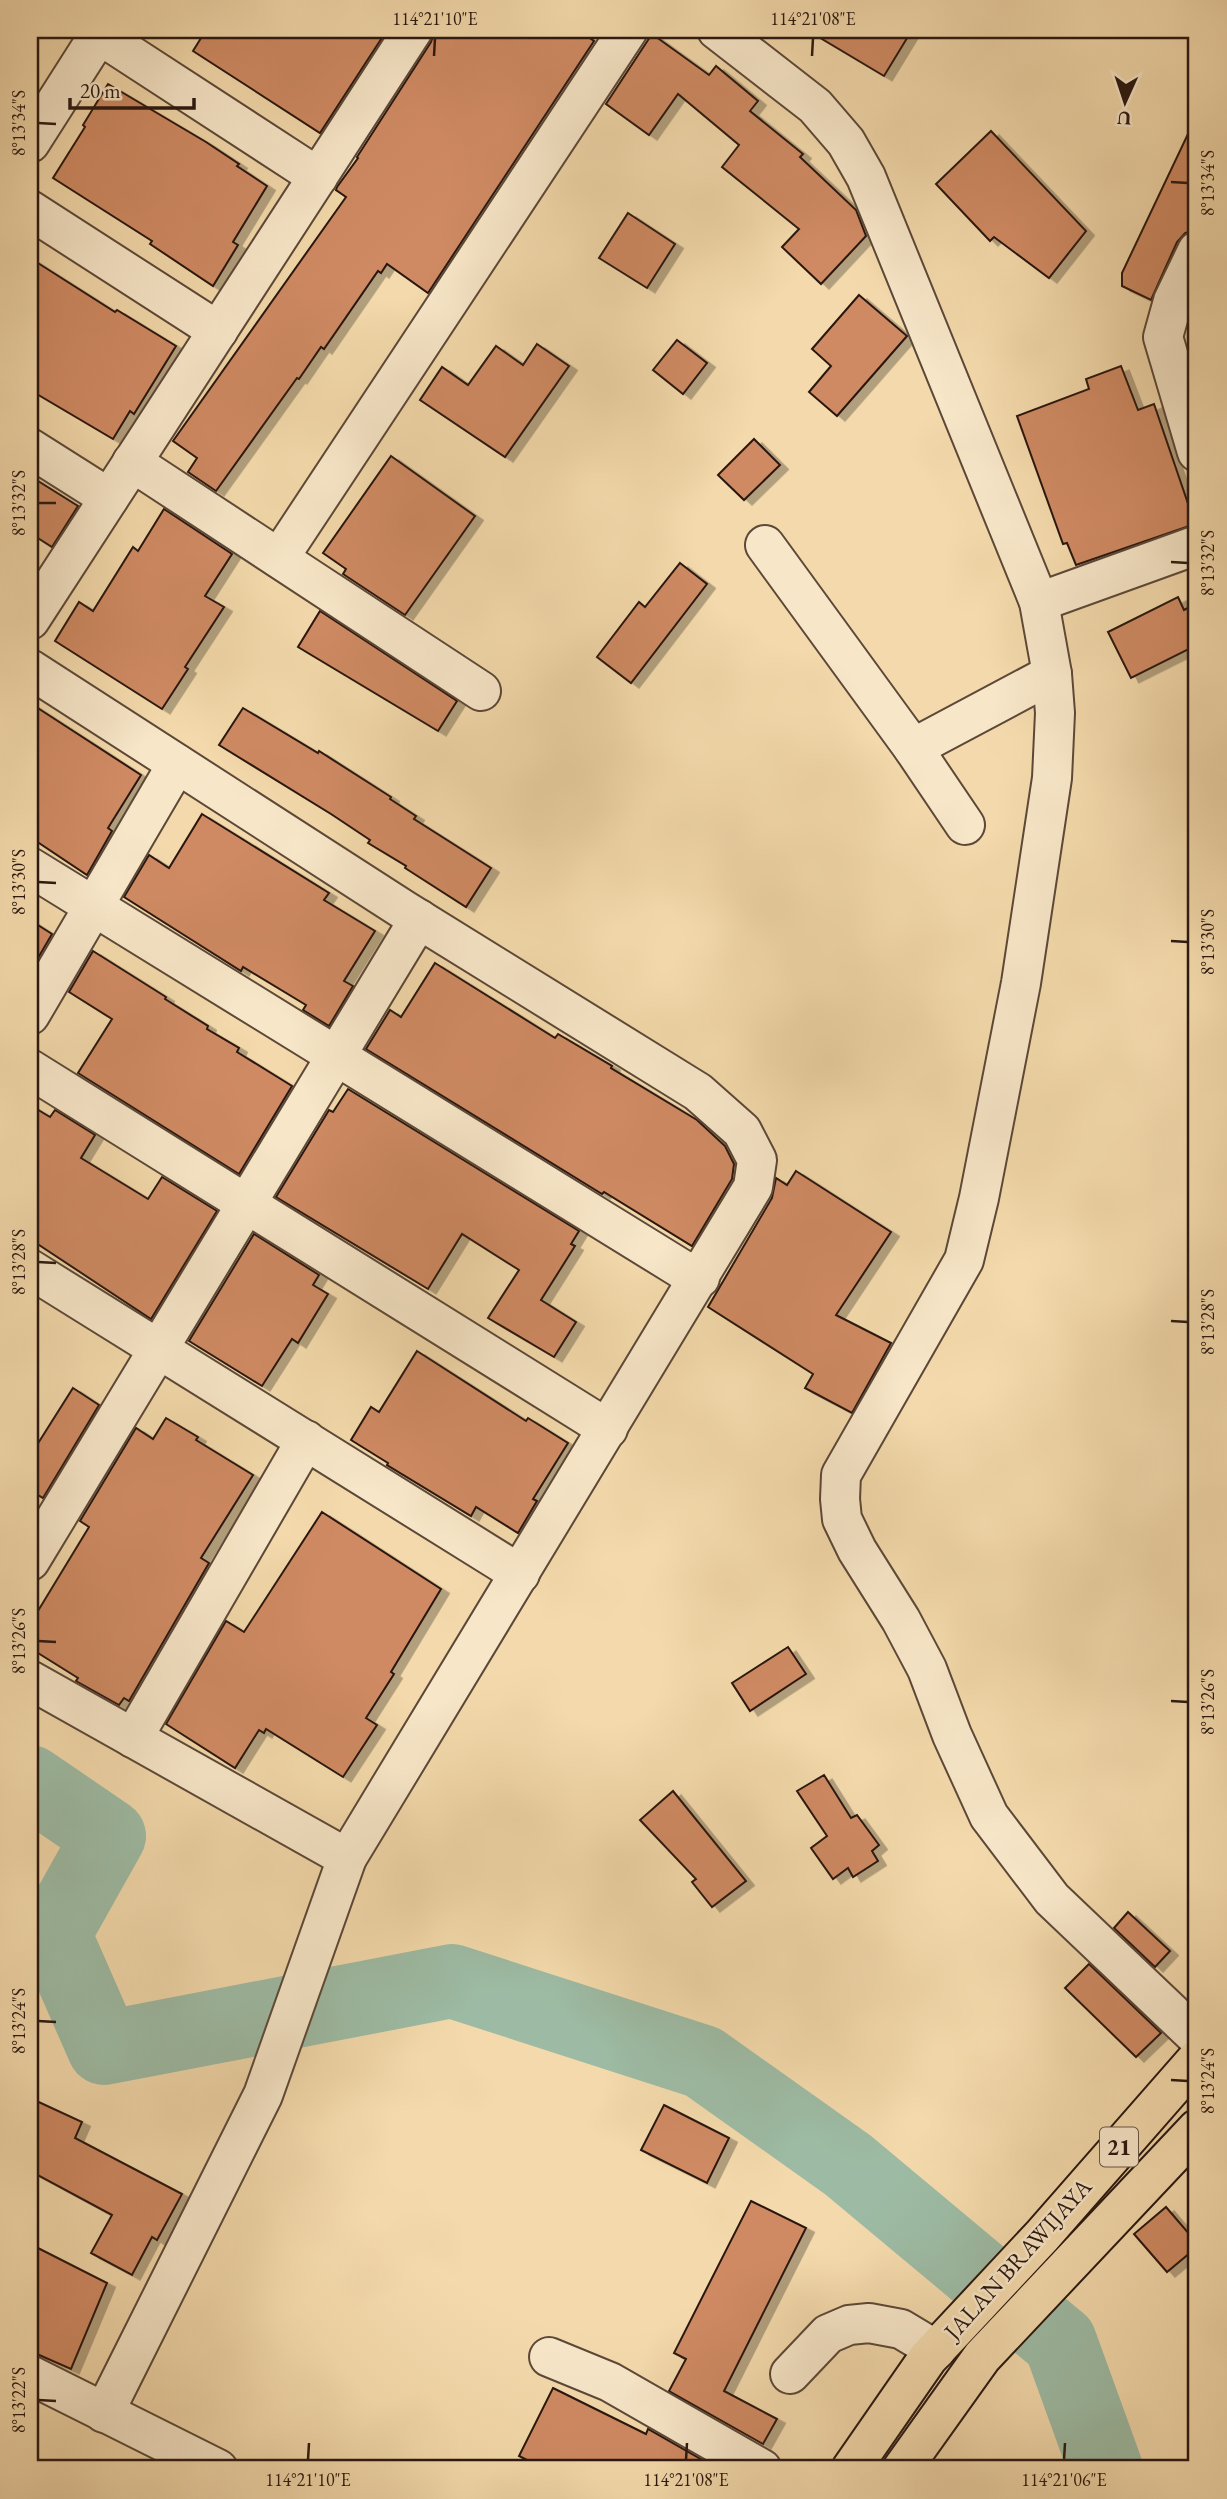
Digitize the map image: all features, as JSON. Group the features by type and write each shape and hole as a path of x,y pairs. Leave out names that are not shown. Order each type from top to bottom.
{"highway":[{"name":"JALAN BRAWIJAYA","path":"851,2469 946,2340 1197,2059"},
{"name":"JALAN BRAWIJAYA","path":"902,2469 982,2357 1197,2129"},
{"path":"1051,2225 1083,2252"}],"street":[{"path":"30,620 413,30"},
{"path":"279,558 628,30"},
{"path":"717,30 815,106 846,142 866,177 1039,602 1052,674 1055,713 1053,765 1046,819 1021,983 979,1198 964,1260 841,1475 842,1519 928,1669 952,1735 989,1816 1052,1899 1197,2037"},
{"path":"30,143 98,31 318,177"},
{"path":"30,210 218,331"},
{"path":"1197,251 1173,301 1163,337 1197,452"},
{"path":"30,448 109,498"},
{"path":"132,462 481,691"},
{"path":"765,545 913,748 965,825"},
{"path":"1039,602 1197,545"},
{"path":"30,669 419,919 698,1092 742,1132 757,1160 753,1187 700,1278 347,1858 263,2095 104,2413"},
{"path":"913,748 1052,674"},
{"path":"30,1015 177,764"},
{"path":"30,867 668,1261 700,1278"},
{"path":"30,1561 41,1515 158,1349 419,919"},
{"path":"30,1069 608,1429"},
{"path":"30,1269 520,1574"},
{"path":"133,1738 306,1440"},
{"path":"30,1680 347,1858"},
{"path":"790,2374 828,2334 849,2325 869,2323 946,2340"},
{"path":"549,2357 610,2382 762,2469"},
{"path":"30,2375 218,2469"}],"building":[{"path":"206,30 387,30 320,133 193,51"},
{"path":"435,30 578,30 594,41 428,293 387,264 381,273 378,271 324,349 321,347 299,379 297,378 216,491 188,472 197,458 173,441 346,197 336,190 337,187 431,42"},
{"path":"807,30 912,30 884,76"},
{"path":"652,34 709,75 716,66 758,101 750,111 803,154 800,157 856,210 866,236 821,284 782,247 799,229 722,167 739,145 678,94 649,135 606,104"},
{"path":"108,84 206,142 267,186 233,242 238,245 213,286 150,244 152,241 53,178"},
{"path":"1197,115 1197,229 1185,233 1177,242 1151,300 1122,286 1122,273"},
{"path":"991,131 1086,231 1049,278 994,237 990,241 936,184"},
{"path":"628,213 675,244 647,288 599,258"},
{"path":"30,258 115,312 117,310 176,346 134,414 130,411 113,439 30,390"},
{"path":"859,295 907,336 837,416 809,392 831,366 812,349"},
{"path":"677,340 707,363 683,394 653,370"},
{"path":"537,344 569,366 505,457 420,400 442,367 468,385 496,346 523,365"},
{"path":"1121,366 1138,410 1154,404 1195,524 1076,565 1067,543 1063,544 1017,416 1089,389 1086,379"},
{"path":"754,439 780,465 744,500 718,475"},
{"path":"391,456 475,516 405,615 343,574 346,569 323,553"},
{"path":"30,476 78,506 52,547 30,533"},
{"path":"164,509 232,554 205,596 224,607 185,667 188,669 162,709 55,641 79,602 93,611 133,547 138,551"},
{"path":"680,563 707,584 631,683 597,657 639,602 645,607"},
{"path":"1178,597 1184,610 1197,603 1197,645 1131,678 1108,632"},
{"path":"320,611 457,701 438,731 298,647"},
{"path":"30,703 141,775 108,828 112,831 87,875 30,837"},
{"path":"243,708 318,753 319,751 391,797 390,799 416,816 414,819 491,868 466,907 368,843 370,840 331,814 219,745"},
{"path":"202,814 329,893 324,900 375,931 344,981 353,986 329,1026 303,1010 306,1005 243,967 241,971 124,897 149,855 169,868"},
{"path":"30,920 52,934 31,970 30,969"},
{"path":"93,951 166,997 165,999 208,1026 207,1029 239,1048 237,1052 292,1086 239,1174 78,1073 112,1019 69,992"},
{"path":"435,963 555,1038 558,1034 612,1066 611,1068 697,1120 725,1146 734,1164 732,1179 692,1246 366,1049 390,1010 401,1017"},
{"path":"348,1089 579,1231 571,1244 575,1246 541,1300 576,1322 554,1357 488,1318 519,1270 462,1234 428,1289 276,1197 329,1110 333,1112"},
{"path":"30,1105 50,1117 55,1110 95,1135 81,1158 148,1199 162,1177 217,1211 151,1319 30,1239"},
{"path":"796,1171 891,1232 836,1315 891,1343 852,1413 805,1388 813,1374 708,1307 772,1198 776,1178 787,1185"},
{"path":"254,1234 319,1275 313,1285 328,1294 298,1343 292,1339 262,1386 189,1341"},
{"path":"417,1351 526,1421 528,1418 568,1443 533,1499 537,1501 518,1533 476,1507 471,1516 351,1440 371,1407 379,1412"},
{"path":"73,1388 99,1405 43,1498 30,1490 30,1456"},
{"path":"166,1418 253,1475 201,1558 209,1563 129,1701 124,1698 119,1705 76,1681 78,1678 30,1648 30,1624 89,1527 80,1521 136,1428 153,1439"},
{"path":"322,1512 441,1589 366,1718 377,1725 343,1777 266,1729 264,1733 259,1730 235,1768 166,1724 226,1621 244,1632"},
{"path":"788,1647 806,1674 750,1711 732,1683"},
{"path":"824,1775 851,1818 857,1815 879,1845 872,1851 878,1861 853,1877 848,1868 833,1879 811,1848 827,1836 797,1791"},
{"path":"673,1791 746,1881 712,1907 692,1882 696,1879 640,1820"},
{"path":"1128,1912 1170,1951 1155,1967 1114,1928"},
{"path":"1089,1964 1161,2033 1136,2057 1065,1988"},
{"path":"30,2098 82,2122 75,2138 182,2194 157,2240 152,2237 132,2275 91,2253 112,2215 30,2171"},
{"path":"664,2105 729,2138 707,2183 641,2150"},
{"path":"751,2201 806,2228 724,2391 777,2419 763,2444 669,2391 686,2359 674,2353"},
{"path":"1166,2207 1197,2243 1197,2247 1167,2272 1134,2234"},
{"path":"30,2244 107,2283 71,2369 30,2351"},
{"path":"553,2388 646,2434 648,2429 718,2469 545,2469 519,2456"}],"waterway":[{"path":"30,1782 109,1836 54,1934 104,2048 452,1981 703,2062 848,2165 1060,2342 1106,2469"}]}
